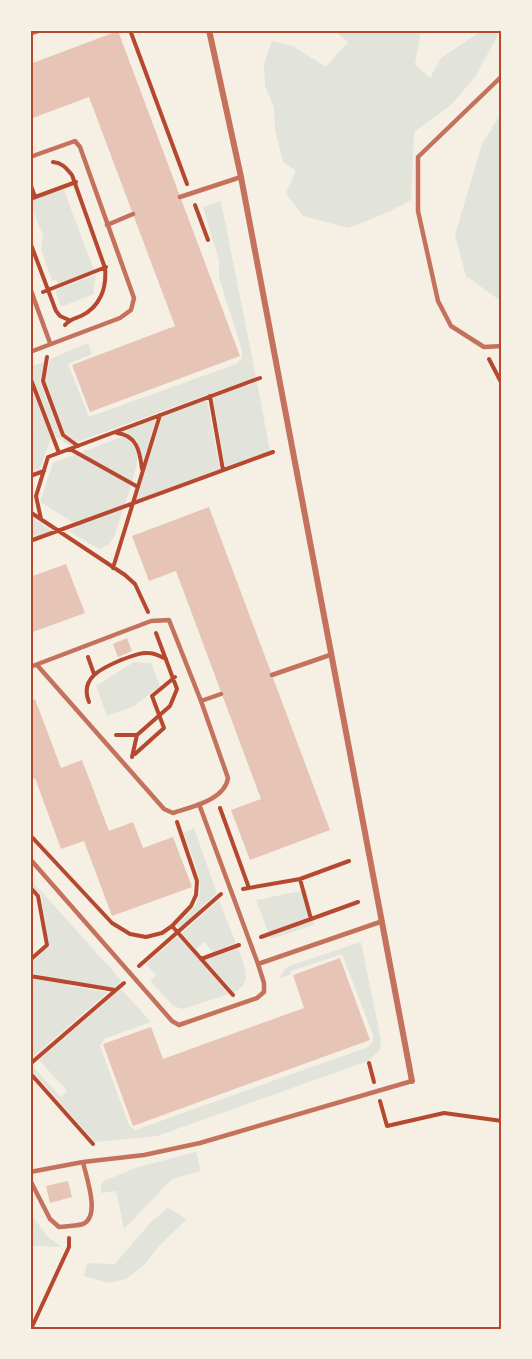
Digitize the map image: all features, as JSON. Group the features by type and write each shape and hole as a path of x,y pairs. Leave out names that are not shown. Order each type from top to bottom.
{"street":[{"path":"30,33 39,30"},
{"path":"209,30 241,177 380,922 412,1081"}],"lane":[{"path":"502,76 418,157 418,211 438,301 451,326 484,347 502,346"},
{"path":"30,157 75,141 80,147 134,298 131,310 120,318 30,352"},
{"path":"180,196 241,177"},
{"path":"108,225 133,214"},
{"path":"30,288 50,344"},
{"path":"30,668 37,665 151,621 169,620 201,700 228,778 227,785 223,791 199,804 173,813 164,809 37,665"},
{"path":"272,675 330,655"},
{"path":"201,700 221,694"},
{"path":"30,859 172,1021 179,1025 257,998 264,992 264,983 258,964 199,804"},
{"path":"258,964 380,922"},
{"path":"30,1172 83,1162 144,1155 200,1143 412,1081"},
{"path":"30,1180 50,1219 59,1227 83,1224 90,1218 93,1209 83,1162"}],"path":[{"path":"130,30 208,240"},
{"path":"46,165 53,162 60,163 66,167 75,182 105,268 105,288 101,297 81,316 69,320 50,344 43,381 63,435 78,446"},
{"path":"30,183 32,198 90,176"},
{"path":"30,242 58,314 69,320"},
{"path":"33,296 121,262"},
{"path":"484,347 502,384"},
{"path":"30,377 59,453"},
{"path":"41,520 36,496 48,457 260,378"},
{"path":"210,396 223,470"},
{"path":"113,568 160,414"},
{"path":"113,433 125,434 135,443 142,472"},
{"path":"69,449 138,487"},
{"path":"30,541 273,452"},
{"path":"30,476 44,471"},
{"path":"30,498 36,496"},
{"path":"30,512 135,584 142,597 174,677 176,695 170,706 137,735 134,755"},
{"path":"92,707 86,690 90,679 98,671 142,653 157,654 167,659"},
{"path":"124,764 164,728 152,696 174,677 189,671"},
{"path":"110,728 122,742"},
{"path":"116,735 137,735"},
{"path":"128,748 134,755"},
{"path":"215,796 249,888"},
{"path":"30,835 111,922 130,934 146,937 162,933 172,926 191,906 196,895 197,881 173,813"},
{"path":"300,879 311,919 358,902"},
{"path":"30,887 38,896 47,945 30,960"},
{"path":"172,926 241,1004"},
{"path":"30,1064 116,991 131,975"},
{"path":"30,976 116,991"},
{"path":"30,1073 93,1144"},
{"path":"387,1126 444,1113 502,1121"},
{"path":"31,1329 69,1247 70,1226"}],"shaded area":[{"path":"334,30 423,30 415,64 430,78 441,58 482,30 499,33 475,77 452,104 414,132 411,200 349,228 303,216 286,193 296,171 283,162 275,129 274,107 265,86 264,64 272,41 293,46 326,67 348,42"},
{"path":"502,112 502,302 466,276 455,235 482,144"},
{"path":"62,185 94,270 58,284 56,279 52,281 41,249 43,236 30,203 30,197"},
{"path":"221,201 256,377 77,442 65,433 45,380 50,359 88,343 92,354 68,364 89,417 236,364 242,358 242,350 219,278 219,261 203,207"},
{"path":"96,275 93,294 61,307 55,290"},
{"path":"44,362 40,382 61,437 71,444 69,445 55,436 30,370 30,367"},
{"path":"257,382 270,451 225,467 213,398"},
{"path":"30,385 51,438 40,469 30,472"},
{"path":"207,400 220,469 136,500 162,416"},
{"path":"156,418 143,462 137,443 122,431"},
{"path":"124,436 133,444 137,462 114,537 108,545 99,549 68,531 79,526 40,502 53,463"},
{"path":"30,516 52,531 30,539"},
{"path":"134,662 151,663 160,686 134,706 107,716 96,686"},
{"path":"194,828 217,893 179,928 176,925 193,909 200,891 197,871 183,833"},
{"path":"30,879 122,981 115,988 68,981 68,986 108,992 33,1057 30,1053 30,978 40,980 44,976 30,973 30,964 49,946 41,895 30,883"},
{"path":"306,890 314,925 271,939 256,900"},
{"path":"219,900 236,943 213,952 204,942 196,949 182,933"},
{"path":"178,936 229,994 183,1009 173,1006 150,981 156,975 146,964"},
{"path":"361,942 381,1040 380,1050 368,1061 157,1136 95,1142 30,1068 32,1066 61,1097 67,1091 39,1060 121,989 151,1022 104,1039 100,1046 129,1125 135,1130 368,1047 373,1041 373,1035 342,954 291,971 290,975 280,978 289,966"},
{"path":"238,948 246,978 240,988 234,992 205,960"},
{"path":"196,1152 201,1171 172,1179 124,1229 116,1191 101,1193 101,1185 104,1181 138,1167"},
{"path":"168,1208 187,1219 160,1245 144,1265 126,1279 109,1283 84,1276 87,1263 115,1264 150,1223"},
{"path":"30,1213 48,1237 62,1247 30,1246"}],"building":[{"path":"118,31 240,356 90,412 72,365 175,326 89,97 30,119 30,64"},
{"path":"209,507 330,830 250,860 231,810 261,799 176,571 149,581 132,536"},
{"path":"66,564 85,613 30,633 30,577"},
{"path":"127,638 132,651 118,657 113,644"},
{"path":"35,699 61,768 82,760 109,831 133,822 143,848 173,837 192,887 112,916 84,841 61,849 35,778 30,780 30,701"},
{"path":"340,958 370,1040 133,1126 103,1044 151,1027 163,1059 304,1008 293,975"},
{"path":"68,1181 72,1197 50,1203 46,1186"}]}
